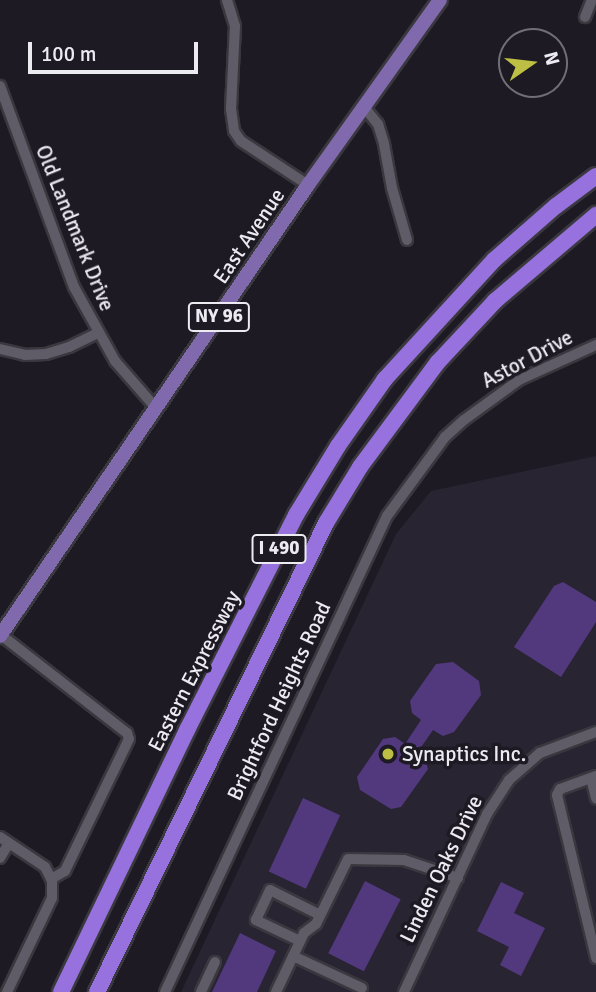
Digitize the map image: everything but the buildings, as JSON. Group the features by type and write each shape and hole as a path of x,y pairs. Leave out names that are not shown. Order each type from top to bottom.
{"highway":[{"name":"Eastern Expressway","path":"61,992 187,730 296,515 338,446 385,379 494,260 556,206 596,176"},
{"name":"I 490","path":"97,992 326,523 360,467 438,362 487,309 596,215"}],"main road":[{"name":"East Avenue","path":"1,636 308,185 440,0"}],"street":[{"path":"227,0 235,26 231,109 234,131 241,141 308,185"},
{"path":"585,17 592,0"},
{"name":"Old Landmark Drive","path":"0,86 74,287 98,333 136,388 156,408"},
{"path":"364,107 378,124 407,240"},
{"path":"0,349 25,355 46,354 69,348 98,333"},
{"name":"Astor Drive","path":"445,437 489,400 519,380 596,345"},
{"name":"Brightford Heights Road","path":"165,992 387,516 445,437"},
{"path":"1,636 127,733 129,739 65,871 51,879"},
{"name":"Linden Oaks Drive","path":"404,992 487,814 509,780 540,753 596,732"},
{"path":"596,797 594,777 560,789 556,795 596,958"},
{"path":"0,858 4,840 45,867 51,879 52,898 7,992"},
{"path":"276,992 300,941 320,915 348,859 404,860 458,878"},
{"path":"300,941 256,920 270,890 320,915"},
{"path":"293,956 362,988"},
{"path":"201,992 215,962"}],"shaded area":[{"path":"596,456 596,992 181,992 396,534 431,491"}],"place":[{"name":"Synaptics Inc.","path":"388,754"}]}
